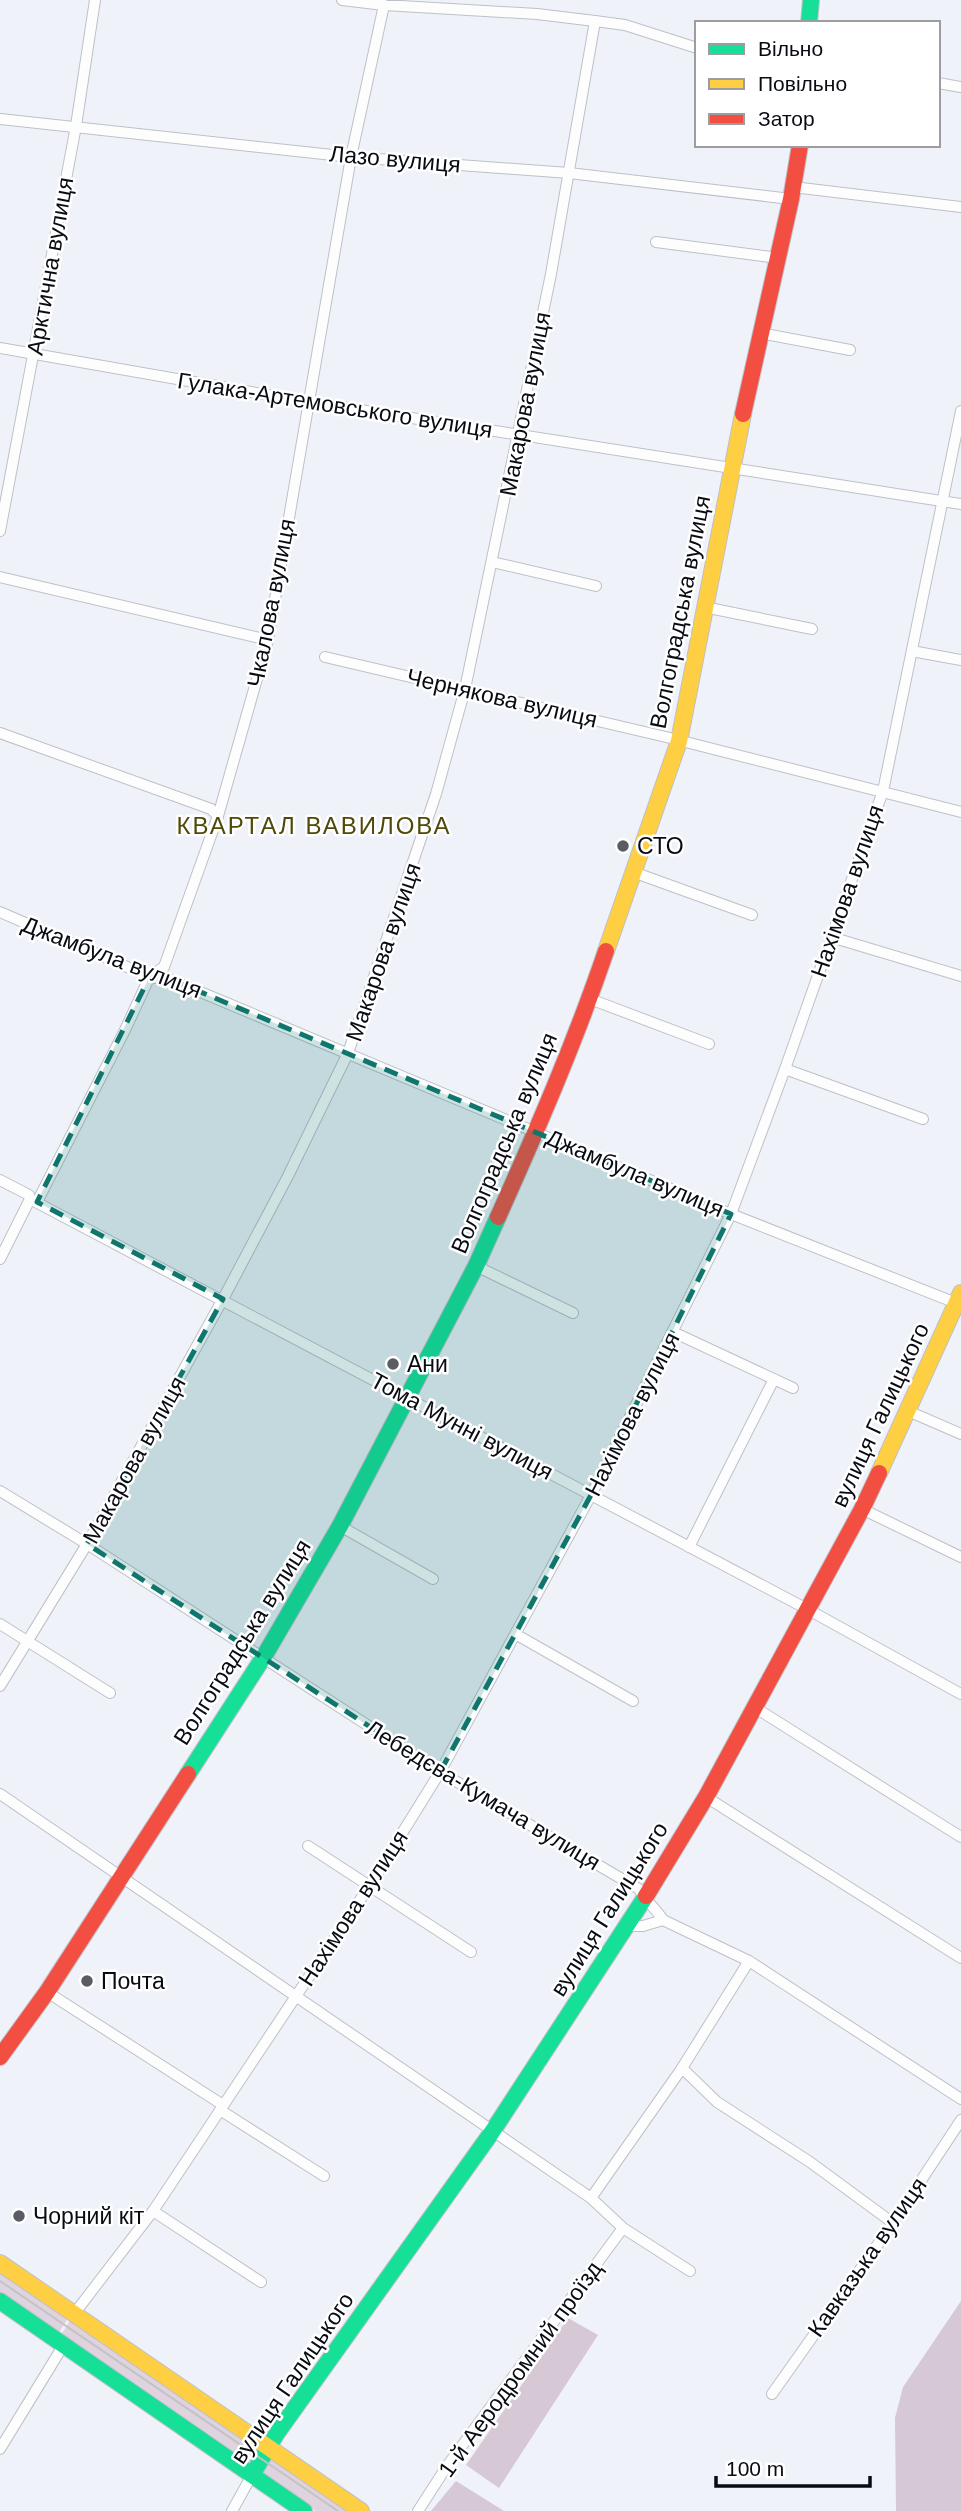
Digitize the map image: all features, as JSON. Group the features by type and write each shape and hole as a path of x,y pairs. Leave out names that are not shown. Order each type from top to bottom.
{"street":[{"name":"Арктична вулиця","path":"0,531 76,126 95,0"},
{"path":"342,0 537,14 625,25 695,47"},
{"path":"809,21 811,0"},
{"name":"Чкалова вулиця","path":"0,1259 125,1030 150,976 164,967 218,816 268,640 351,157 384,5"},
{"name":"Макарова вулиця","path":"0,1686 87,1544 223,1299 288,1176 348,1053 429,815 465,689 520,435 595,21"},
{"path":"940,83 961,87"},
{"name":"Лазо вулиця","path":"0,119 351,157 569,173 961,208"},
{"name":"Волгоградська вулиця","path":"0,2057 47,1992 263,1658 340,1526 476,1266 537,1131 590,999 679,741 731,468 792,193 800,147"},
{"path":"656,242 778,258"},
{"path":"760,333 850,350"},
{"name":"Гулака-Артемовського вулиця","path":"0,348 307,402 961,504"},
{"name":"Нахімова вулиця","path":"74,2314 153,2211 370,1885 440,1772 591,1495 732,1214 883,791 961,411"},
{"path":"492,562 596,586"},
{"path":"0,577 268,640"},
{"path":"704,607 812,629"},
{"path":"912,652 961,660"},
{"name":"Чернякова вулиця","path":"325,657 679,741 961,812"},
{"path":"0,733 204,806 218,816"},
{"path":"634,872 752,915"},
{"name":"Джамбула вулиця","path":"0,912 150,976 167,978 732,1214 960,1301"},
{"path":"831,937 961,976"},
{"path":"590,999 709,1044"},
{"path":"785,1069 923,1119"},
{"name":"Тома Мунні вулиця","path":"0,1180 29,1195 34,1201 807,1609 961,1694"},
{"path":"476,1266 573,1313"},
{"name":"вулиця Галицького","path":"232,2511 285,2422 492,2132 644,1899 706,1797 862,1508 960,1301"},
{"path":"673,1332 793,1388"},
{"path":"689,1547 774,1379"},
{"path":"908,1411 961,1434"},
{"name":"Лебедєва-Кумача вулиця","path":"0,1491 87,1544 440,1772 639,1889 644,1899 655,1908 663,1920 748,1961 961,2099"},
{"path":"862,1508 961,1557"},
{"path":"340,1526 433,1579"},
{"path":"0,1624 110,1693"},
{"path":"517,1635 633,1701"},
{"path":"754,1707 961,1837"},
{"path":"0,1794 591,2198 623,2228 690,2271"},
{"path":"706,1797 961,1958"},
{"path":"308,1846 471,1952"},
{"path":"626,1926 643,1926 663,1920"},
{"path":"591,2198 682,2068 748,1961"},
{"path":"47,1992 324,2176"},
{"path":"682,2068 718,2102 810,2162 893,2223"},
{"name":"Кавказька вулиця","path":"772,2394 893,2223 961,2120"},
{"path":"153,2211 261,2282"},
{"name":"1-й Аеродромний проїзд","path":"418,2511 447,2466 623,2228"},
{"path":"0,2263 361,2511"},
{"path":"0,2301 304,2511"},
{"path":"0,2448 63,2346"}],"highlighted area":[{"path":"150,976 167,978 731,1214 591,1495 440,1772 87,1544 223,1299 37,1202"}],"shaded area":[{"path":"0,2271 68,2318 58,2334 0,2293"},
{"path":"961,2301 961,2511 896,2511 895,2418 903,2387"},
{"path":"568,2318 598,2335 499,2488 466,2465"},
{"path":"71,2319 255,2447 254,2460 245,2463 61,2335"},
{"path":"271,2458 349,2511 316,2511 260,2473"},
{"path":"456,2481 504,2511 431,2511"}],"tram line":[{"path":"0,2281 338,2511"}],"traffic: fast":[{"path":"809,21 811,0"},
{"path":"188,1774 263,1658 340,1526 476,1266 498,1217"},
{"path":"252,2475 277,2433 492,2132 646,1896"},
{"path":"0,2301 304,2511"}],"traffic: slow":[{"path":"606,951 679,741 743,414"},
{"path":"879,1473 961,1293"},
{"path":"0,2263 361,2511"}],"traffic: jam":[{"path":"743,414 791,199 800,147"},
{"path":"498,1217 555,1086 606,951"},
{"path":"646,1896 706,1797 879,1473"},
{"path":"0,2057 47,1992 188,1774"}],"place":[{"name":"СТО","path":"623,846"},
{"name":"Ани","path":"393,1364"},
{"name":"Почта","path":"87,1981"},
{"name":"Чорний кіт","path":"19,2216"}],"district":[{"name":"КВАРТАЛ ВАВИЛОВА","path":"314,825"}]}
